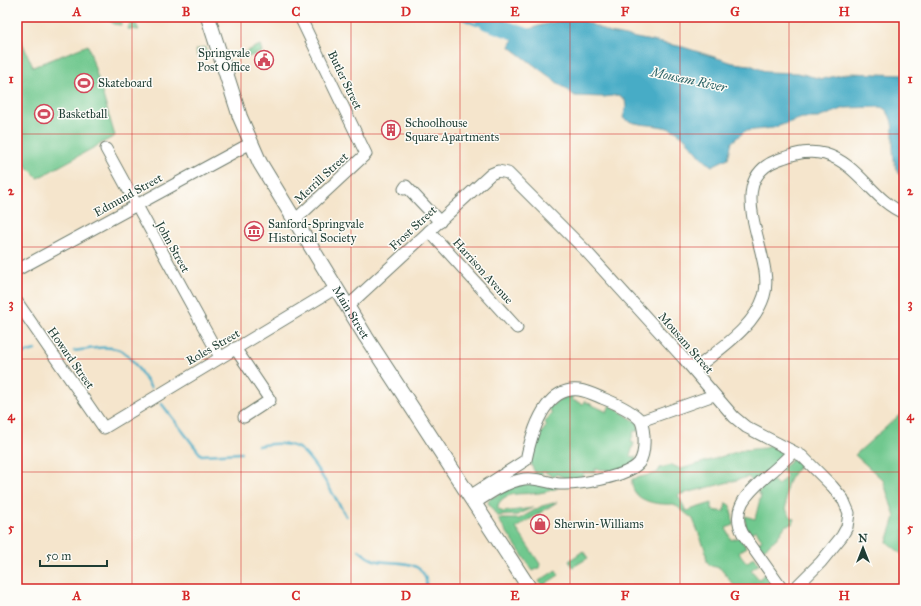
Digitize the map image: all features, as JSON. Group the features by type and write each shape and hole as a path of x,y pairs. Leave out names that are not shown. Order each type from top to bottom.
{"main road":[{"name":"Main Street","path":"208,17 229,87 260,163 347,307 530,589"}],"street":[{"name":"Butler Street","path":"300,17 366,154"},
{"name":"Edmund Street","path":"17,270 251,143"},
{"name":"John Street","path":"106,149 220,357"},
{"path":"694,370 743,328 753,317 765,294 764,270 752,218 751,197 752,186 770,164 778,159 803,152 825,154 857,172 888,204 904,213"},
{"name":"Merrill Street","path":"294,220 366,154"},
{"name":"Frost Street","path":"347,307 486,178 498,171"},
{"name":"Mousam Street","path":"498,171 504,172 512,177 582,247 694,370 734,417 746,427 802,456 843,499 850,513 847,527 842,536 821,562 794,589"},
{"path":"404,188 406,186 440,222"},
{"name":"Harrison Avenue","path":"429,231 517,328"},
{"name":"Roles Street","path":"104,428 336,288"},
{"name":"Howard Street","path":"17,302 104,428"},
{"path":"235,348 270,400 244,417"},
{"path":"472,500 507,484 524,479 535,478 560,484 578,484 614,475 634,468 640,462 643,455 644,432 641,421 613,402 590,393 578,390 570,391 556,398 540,415 530,439 526,460 529,470 535,478"},
{"path":"641,421 714,395"},
{"path":"782,589 743,534 739,524 738,514 740,505 746,495 793,452"},
{"path":"472,500 526,460"}],"green space":[{"path":"112,17 123,19 121,25 113,24 109,20"},
{"path":"130,22 136,24 139,30 128,29"},
{"path":"17,31 33,67 88,45 115,136 38,178 17,157 17,81 20,78 17,73"},
{"path":"260,45 262,52 245,58 243,53"},
{"path":"205,47 207,53 197,56 196,50"},
{"path":"572,394 572,400 583,404 584,401 607,412 610,405 638,423 639,431 634,431 631,442 634,443 630,456 636,457 635,463 610,474 610,470 595,469 595,473 583,473 583,480 567,479 556,474 554,477 543,471 541,476 536,475 530,462 537,434 540,435 547,425 544,423 552,413 548,409 556,402"},
{"path":"904,411 904,556 887,542 895,517 883,480 855,455"},
{"path":"768,445 781,451 780,455 775,464 755,482 752,482 749,477 678,495 686,511 712,503 712,510 724,512 726,503 730,505 734,525 726,528 731,540 739,537 746,547 739,553 747,563 753,557 759,564 751,570 759,579 765,574 776,589 737,589 720,568 711,566 707,562 705,549 693,519 674,504 653,503 640,497 635,493 632,479 657,473 660,468 672,465 681,469 743,450 765,448"},
{"path":"793,459 799,460 802,463 790,478 786,491 786,509 794,519 792,524 786,525 777,538 760,552 757,544 762,540 756,530 749,534 746,531 745,516 755,519 761,495 757,493 771,479 778,485 787,476 781,469"},
{"path":"524,482 558,488 542,493 516,494 505,497 498,505 498,509 503,512 533,508 517,515 497,516 488,503 489,499"},
{"path":"557,502 516,528 540,564 539,568 533,571 498,519 519,519 542,506"},
{"path":"583,551 588,558 573,567 569,561"},
{"path":"556,570 559,575 542,586 539,581"}],"water":[{"path":"578,18 610,33 683,47 733,63 750,65 767,72 798,73 822,79 850,73 904,75 904,180 898,172 893,155 893,128 891,120 887,111 881,107 845,108 818,118 802,118 773,128 745,131 732,142 728,158 712,166 701,157 683,136 677,132 666,127 639,124 627,121 623,118 626,107 625,100 619,95 604,97 575,96 510,47 514,38 534,27"}],"waterway":[{"path":"459,17 477,25 487,22"},
{"name":"Mousam River","path":"482,17 487,22 541,41"},
{"path":"74,351 91,348 120,350 128,356 151,388"},
{"path":"17,355 35,350"},
{"path":"161,403 201,455 241,453"},
{"path":"258,446 283,444 293,446 304,452 324,479 346,516"},
{"path":"359,550 372,560 404,563 417,567 422,571 426,578 426,589"}],"place":[{"name":"Springvale Post Office","path":"264,60"},
{"name":"Skateboard","path":"84,83"},
{"name":"Basketball","path":"44,114"},
{"name":"Schoolhouse Square Apartments","path":"391,130"},
{"name":"Sanford-Springvale Historical Society","path":"254,231"},
{"name":"Sherwin-Williams","path":"540,524"}]}
